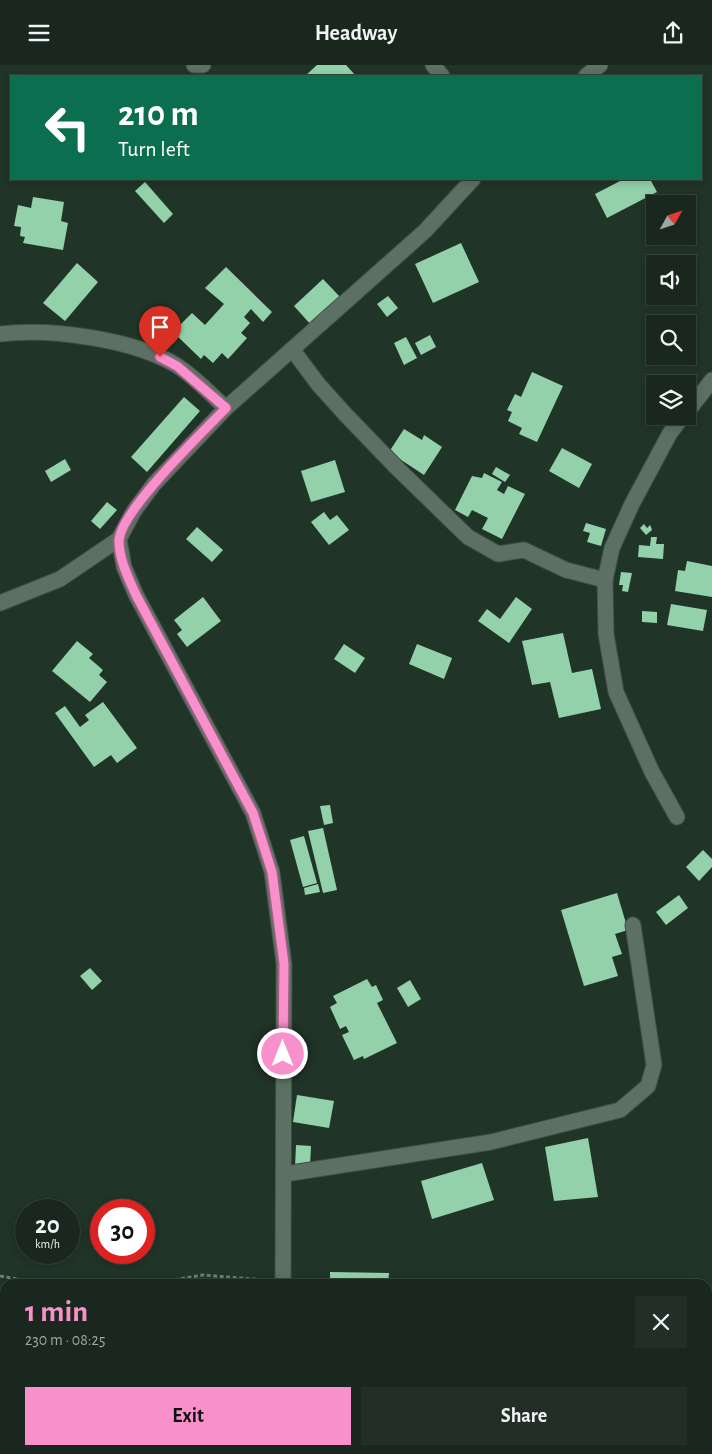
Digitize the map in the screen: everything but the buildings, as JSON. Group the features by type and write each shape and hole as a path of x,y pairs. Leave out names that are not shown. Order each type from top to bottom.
{"street":[{"path":"194,65 202,65"},
{"path":"587,75 600,65"},
{"path":"0,603 60,579 119,539 134,511 154,484 226,408 425,231 472,180"},
{"path":"0,334 16,332 90,338 142,349 177,366 226,408"},
{"path":"292,349 318,384 345,414 397,469 468,537 498,554 524,550 566,569 605,579"},
{"path":"696,401 712,380"},
{"path":"676,425 632,504 612,548 605,579 606,634 616,692 652,772 677,817"},
{"path":"119,539 124,567 136,595 253,813 272,872 284,964 285,1174 283,1279"},
{"path":"285,1174 491,1142 620,1110 648,1086 654,1065 633,925"}],"path":[{"path":"179,1279 203,1275 254,1279"},
{"path":"0,1276 17,1279"}],"route":[{"path":"160,357 177,366 226,408 154,484 134,511 119,539 124,567 136,595 180,673 253,813 272,872 284,964 283,1054"}]}
